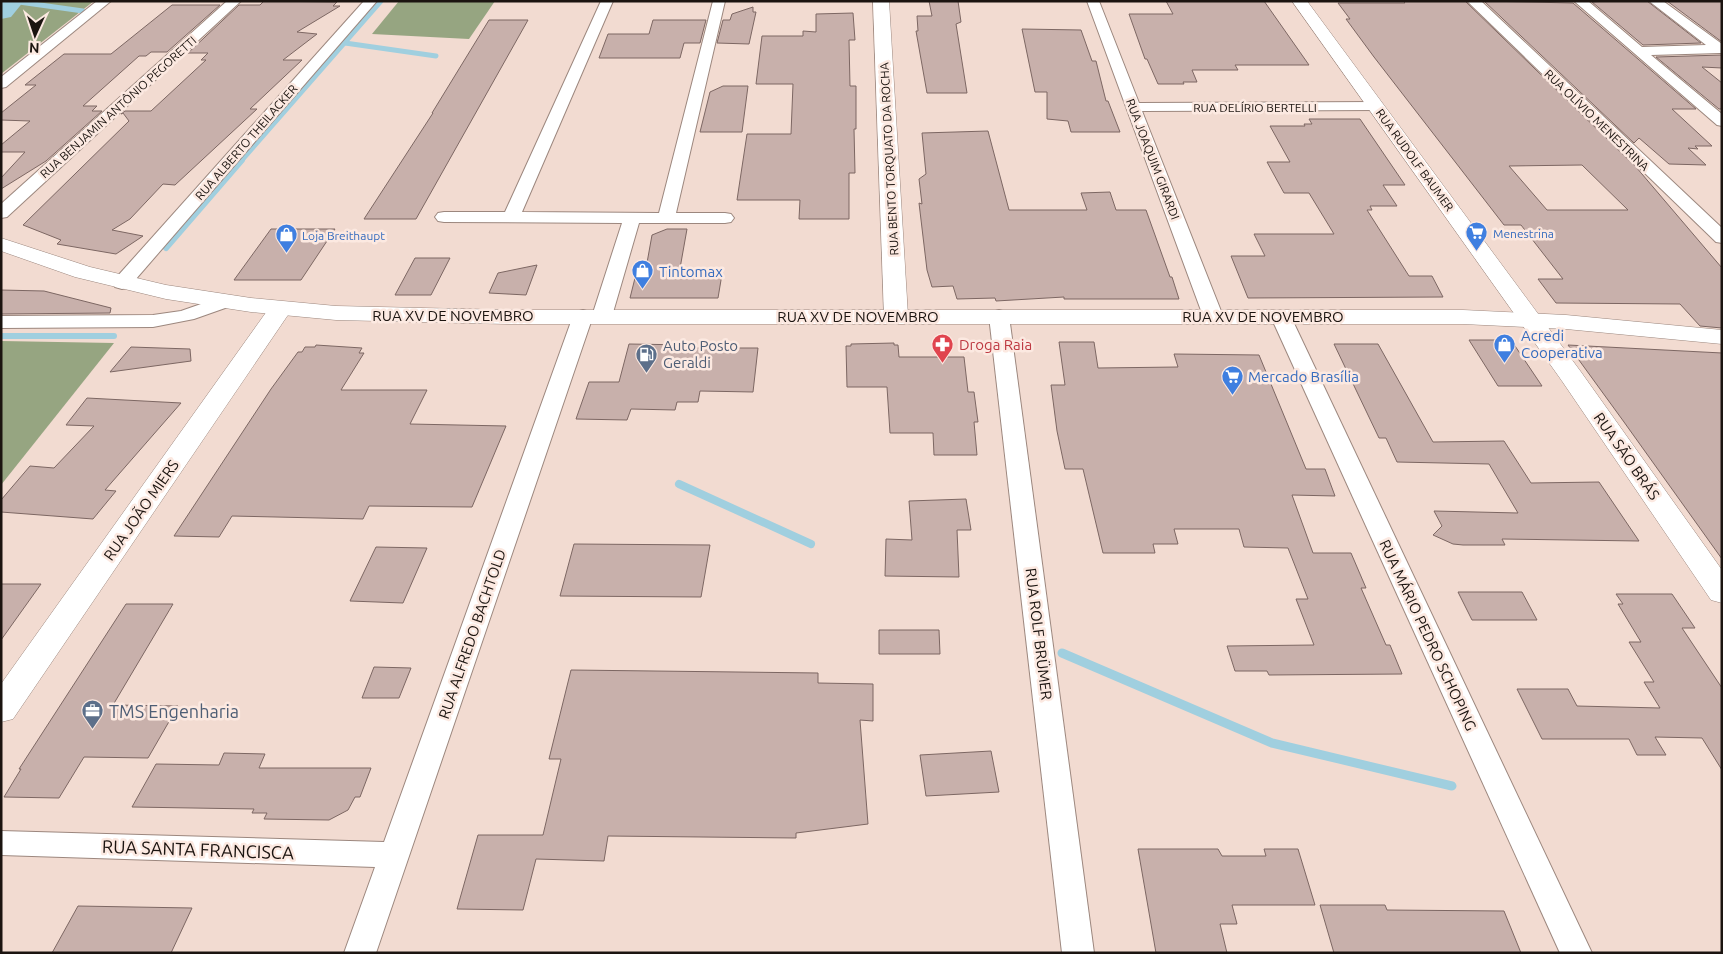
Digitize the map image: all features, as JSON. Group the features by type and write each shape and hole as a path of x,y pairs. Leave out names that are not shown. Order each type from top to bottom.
{"street":[{"path":"1,84 105,1"},
{"name":"RUA BENJAMIN ANTÔNIO PEGORETTI","path":"1,213 236,1"},
{"name":"RUA ALBERTO THEILACKER","path":"122,283 371,1"},
{"path":"511,217 607,1"},
{"path":"666,218 720,1"},
{"name":"RUA BENTO TORQUATO DA ROCHA","path":"882,1 896,316"},
{"name":"RUA JOAQUIM GIRARDI","path":"1093,1 1213,316"},
{"name":"RUA RUDOLF BAUMER","path":"1299,1 1531,319"},
{"name":"RUA OLÍVIO MENESTRINA","path":"1472,1 1722,238"},
{"path":"1580,1 1722,122"},
{"path":"1655,1 1721,49"},
{"path":"1639,51 1721,49"},
{"name":"RUA DELÍRIO BERTELLI","path":"1134,107 1376,106"},
{"path":"1704,106 1722,106"},
{"path":"444,217 725,218"},
{"name":"RUA ALFREDO BACHTOLD","path":"360,953 394,855 593,316 632,217"},
{"name":"RUA XV DE NOVEMBRO","path":"1,244 51,263 122,283 184,297 280,309 379,314 593,316 1463,317 1531,319 1722,337"},
{"path":"1,322 153,321 175,319 195,314 221,302"},
{"name":"RUA JOÃO MIERS","path":"1,710 280,309"},
{"name":"RUA ROLF BRÜMER","path":"1000,316 1078,953"},
{"name":"RUA MÁRIO PEDRO SCHOPING","path":"1281,316 1576,953"},
{"name":"RUA SÃO BRÁS","path":"1531,319 1722,594"},
{"name":"RUA SANTA FRANCISCA","path":"1,843 394,855"}],"green space":[{"path":"94,1 1,74 1,2"},
{"path":"399,1 495,1 469,39 372,34"},
{"path":"1,341 114,343 1,485"}],"building":[{"path":"264,1 337,2 333,6 340,6 297,32 317,34 283,60 302,60 250,109 257,109 175,185 163,184 130,219 112,230 143,236 116,254 57,244 61,240 23,225 129,121 123,113 121,114 125,111 151,111 206,60 201,60 208,53 188,53 239,5 260,5"},
{"path":"929,1 958,1 961,22 956,24 967,93 927,93 916,31 918,31 917,16 932,16"},
{"path":"1166,1 1264,1 1309,65 1235,65 1238,70 1192,70 1197,82 1158,84 1147,59 1145,59 1129,14 1173,14"},
{"path":"1403,1 1465,1 1636,167 1722,268 1722,328 1700,326 1680,304 1556,303 1538,279 1563,279 1521,225 1504,225 1374,57 1346,19 1350,19 1338,3 1405,3","holes":["1582,165 1628,210 1547,210 1509,166"]},
{"path":"1484,1 1573,3 1696,109 1672,109 1712,146 1695,146 1698,149 1688,148 1706,165 1669,164 1639,138 1634,143"},
{"path":"1647,1 1701,43 1643,45 1592,2"},
{"path":"1667,1 1722,1 1722,42"},
{"path":"172,5 220,5 167,52 151,52 146,56 139,56 83,106 97,106 92,111 102,111 46,161 1,189 1,178 25,152 1,152 1,145 30,121 1,120 1,113 36,85 25,85 64,54 111,54"},
{"path":"753,7 753,12 756,12 749,44 717,43 723,20 730,20 732,14"},
{"path":"853,13 855,40 849,40 850,86 856,86 856,129 854,129 855,173 849,173 849,219 799,219 800,200 737,200 747,134 791,134 793,84 756,84 762,36 803,36 803,31 816,32 816,14"},
{"path":"489,20 528,20 416,219 364,219 433,113"},
{"path":"653,20 706,20 700,43 684,43 680,58 599,58 608,34 649,34"},
{"path":"1022,29 1081,30 1092,61 1096,61 1106,101 1108,101 1120,132 1071,132 1068,121 1047,119 1047,92 1035,92"},
{"path":"1722,55 1722,68 1702,67 1722,83 1722,109 1719,109 1656,57"},
{"path":"723,86 748,86 742,132 700,132 710,92"},
{"path":"1309,119 1360,119 1405,185 1383,185 1397,206 1370,206 1372,210 1367,210 1409,276 1432,276 1443,297 1248,298 1231,256 1265,256 1254,234 1334,234 1309,193 1284,193 1267,162 1290,162 1270,126 1305,126 1304,124 1312,124"},
{"path":"988,131 1009,210 1087,210 1081,193 1110,192 1116,210 1146,210 1179,299 1064,299 1064,297 996,301 995,298 957,299 953,286 932,287 927,270 919,203 922,204 919,179 926,174 922,133"},
{"name":"Loja Breithaupt","path":"271,229 335,229 301,280 234,280"},
{"path":"667,229 687,229 679,274 722,274 718,298 630,298 636,274 645,274 652,235"},
{"path":"415,258 450,258 431,295 395,295"},
{"path":"537,265 526,295 489,293 498,273"},
{"path":"1,290 44,291 111,308 110,313 1,314"},
{"name":"Acredi Cooperativa","path":"1469,340 1511,340 1542,386 1498,386"},
{"path":"1059,342 1094,342 1098,368 1178,367 1174,354 1259,355 1306,469 1325,469 1335,496 1292,495 1313,553 1351,553 1366,588 1361,588 1386,645 1390,645 1402,674 1269,675 1267,671 1235,671 1227,646 1314,645 1296,599 1308,599 1288,548 1244,547 1239,529 1174,529 1178,544 1153,544 1155,553 1103,553 1083,469 1065,469 1057,431 1051,385 1065,385"},
{"path":"894,343 894,345 898,345 899,357 964,357 968,392 974,392 978,422 974,422 977,455 934,455 933,433 890,433 887,387 847,387 846,346 851,346 851,344"},
{"path":"629,344 690,345 689,348 758,348 753,392 700,391 698,402 677,402 675,410 631,409 627,420 576,419 589,382 619,382"},
{"path":"1334,344 1378,344 1433,442 1504,441 1531,483 1599,482 1639,541 1502,539 1505,545 1463,545 1453,544 1433,535 1442,526 1434,511 1518,513 1489,464 1397,462 1386,438 1379,438"},
{"path":"316,345 362,348 359,353 364,353 341,390 427,390 410,424 506,426 472,507 369,506 363,519 232,516 219,537 174,536 271,389 298,352 302,352 305,347 315,347"},
{"path":"1568,345 1722,353 1722,559 1624,422"},
{"path":"131,347 190,349 191,361 110,372"},
{"path":"87,398 181,403 105,490 116,491 93,519 1,512 1,500 30,466 54,468 94,426 66,425"},
{"path":"966,499 971,530 957,530 959,577 885,576 886,539 912,540 909,501"},
{"path":"574,544 710,545 701,597 560,596"},
{"path":"376,547 427,548 403,603 350,601"},
{"path":"1,584 41,584 1,640"},
{"path":"1458,592 1522,592 1537,620 1472,620"},
{"path":"1616,594 1672,594 1695,628 1682,628 1722,688 1722,770 1702,738 1655,737 1666,755 1637,755 1629,739 1542,739 1517,689 1568,689 1577,706 1660,708 1644,682 1654,682 1629,642 1641,642 1618,604 1623,604"},
{"path":"126,604 173,604 113,705 178,706 148,758 84,757 59,798 4,797 21,769 19,769"},
{"path":"879,630 939,630 940,654 879,654"},
{"path":"374,667 411,668 399,698 362,698"},
{"path":"571,670 818,673 818,683 873,684 873,721 860,720 868,824 796,833 796,838 608,836 604,861 536,859 523,910 457,909 478,835 543,835 561,759 549,759"},
{"path":"991,751 999,792 926,796 920,755"},
{"path":"224,753 265,754 259,768 371,768 360,797 355,797 348,810 329,820 264,819 267,813 252,813 254,809 132,807 156,764 219,765"},
{"path":"1138,849 1218,849 1222,856 1266,856 1264,849 1298,849 1315,905 1232,905 1237,924 1220,924 1227,953 1156,953"},
{"path":"1320,905 1385,905 1387,910 1504,911 1521,953 1334,953"},
{"path":"78,906 192,908 171,953 52,953"}],"waterway":[{"path":"1,11 11,1"},
{"path":"12,1 83,11"},
{"path":"241,161 381,1"},
{"path":"345,43 436,56"},
{"path":"166,248 242,160"},
{"path":"1,336 114,336"},
{"path":"679,484 811,544"},
{"path":"1062,653 1272,743 1452,786"}],"place":[{"name":"Menestrina","path":"1477,252"},
{"name":"Loja Breithaupt","path":"286,254"},
{"name":"Tintomax","path":"643,290"},
{"name":"Droga Raia","path":"943,363"},
{"name":"Acredi Cooperativa","path":"1505,363"},
{"name":"Auto Posto Geraldi","path":"647,373"},
{"name":"Mercado Brasília","path":"1232,395"},
{"name":"TMS Engenharia","path":"93,730"}]}
